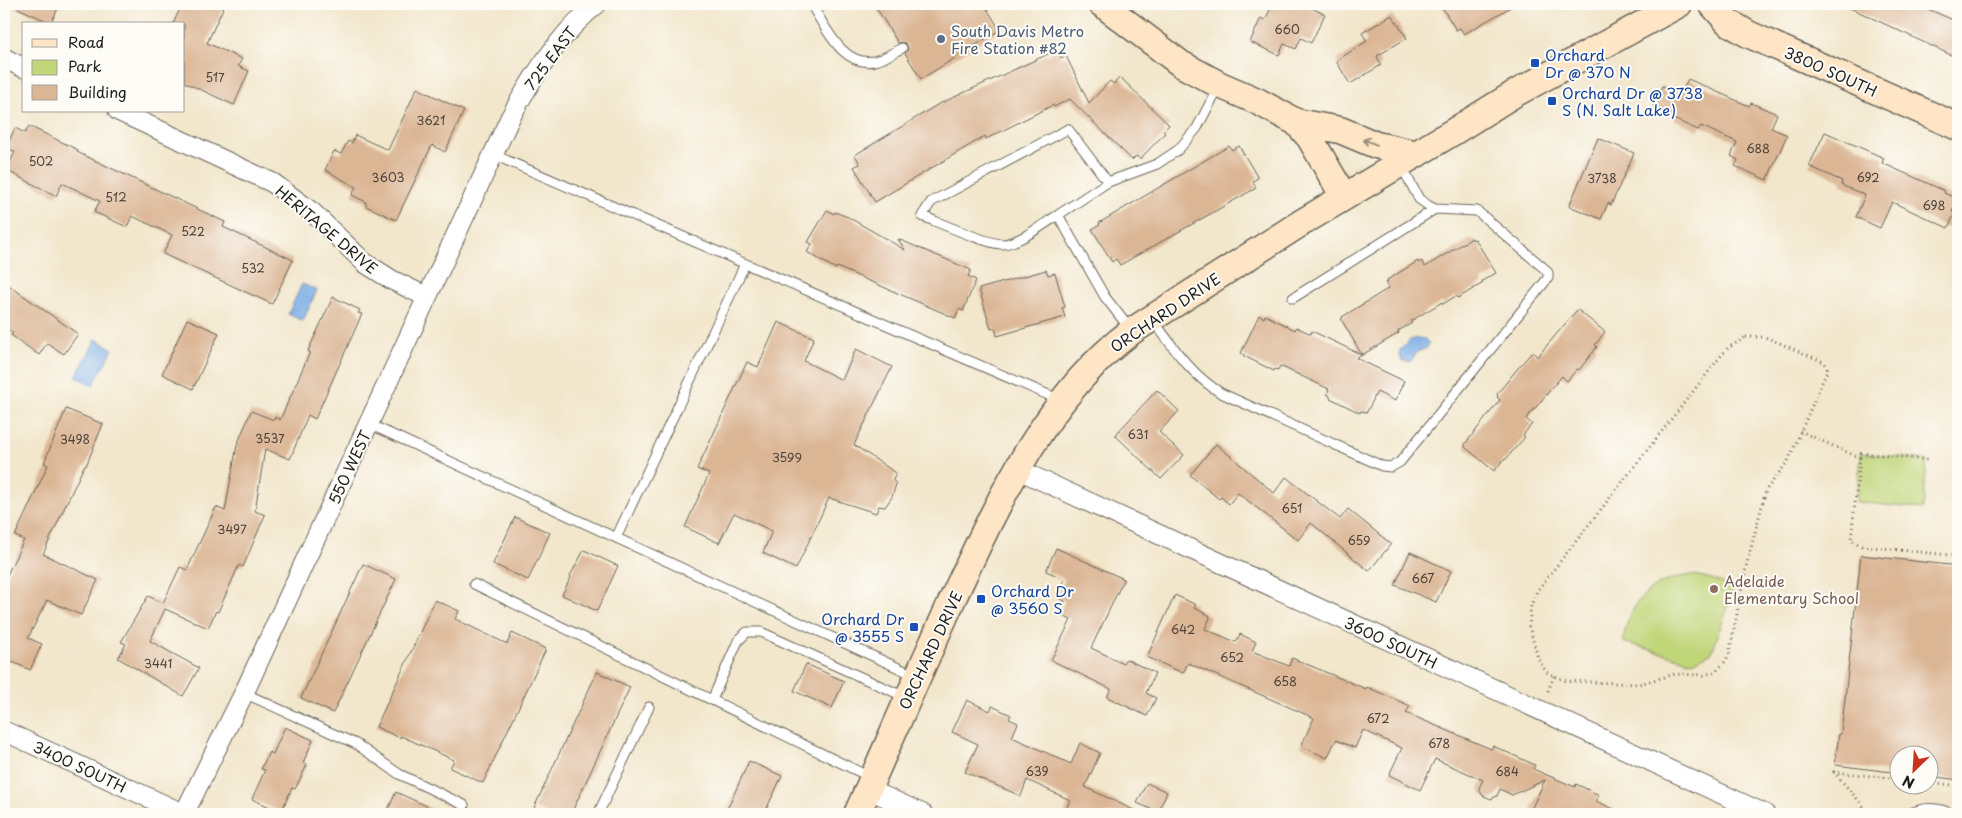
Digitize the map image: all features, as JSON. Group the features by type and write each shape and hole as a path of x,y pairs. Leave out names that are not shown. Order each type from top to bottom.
{"main road":[{"path":"1102,4 1181,64 1220,85 1257,101 1296,122 1340,130 1409,159"},
{"name":"3800 SOUTH","path":"1712,4 1728,22 1748,34 1958,127"},
{"name":"ORCHARD DRIVE","path":"857,814 912,687 990,518 1017,469 1062,402 1093,364 1111,346 1141,325 1344,197 1514,94 1666,7"},
{"path":"1296,122 1310,138 1344,197"}],"street":[{"name":"725 EAST","path":"510,118 541,67 577,21 597,4"},
{"path":"4,58 22,67"},
{"name":"HERITAGE DRIVE","path":"120,112 273,183 312,212 365,263 385,276 426,297"},
{"name":"550 WEST","path":"184,814 244,693 510,118"},
{"name":"3600 SOUTH","path":"1017,469 1765,814"},
{"name":"3400 SOUTH","path":"4,731 184,814"},
{"path":"870,783 923,814"}],"lane":[{"path":"811,4 840,50 849,56 870,61 880,59 902,48"},
{"path":"1108,182 1068,129 931,202 922,216 989,242 1002,244 1027,234 1058,216 1108,182 1157,164 1178,150 1197,128 1220,85"},
{"path":"492,154 1062,402"},
{"path":"1058,216 1105,296 1208,384 1221,393 1382,466 1391,467 1400,462 1548,278 1548,273 1544,269 1477,211 1435,209 1428,206 1419,198 1409,159"},
{"path":"1293,298 1435,209"},
{"path":"616,538 745,264"},
{"path":"369,424 616,538 912,687"},
{"path":"474,584 712,700 870,783"},
{"path":"712,700 738,641 747,632 753,631 912,687"},
{"path":"244,693 356,744 398,774 464,805 460,814"},
{"path":"598,814 649,707"},
{"path":"1908,814 1922,808 1932,808 1952,814"}],"path":[{"path":"1746,337 1765,337 1824,362 1827,366 1827,372 1788,461 1766,490 1746,566 1729,656 1724,663 1715,672 1704,675 1675,674 1639,684 1566,682 1554,676 1546,672 1538,658 1529,626 1530,605 1537,591 1728,348 1746,337"},
{"path":"1800,431 1860,458"},
{"path":"1927,460 1860,453 1851,540 1862,546 1958,556"},
{"path":"1548,691 1554,676"},
{"path":"1870,814 1834,772 1890,778"},
{"path":"1940,783 1958,786"}],"green space":[{"path":"1861,453 1927,460 1923,509 1856,502"},
{"path":"1692,575 1714,580 1734,589 1712,652 1693,662 1623,642 1631,615 1644,595 1654,587 1665,582"}],"water":[{"path":"302,284 317,290 303,321 288,314"},
{"path":"96,339 113,349 93,386 76,376"},
{"path":"1425,339 1429,343 1427,348 1417,352 1411,361 1401,360 1399,351 1410,340"}],"building":[{"path":"9,4 60,4 51,22"},
{"path":"182,4 225,4 207,43 242,59 238,66 249,71 234,105 185,82 185,22 174,22"},
{"name":"South Davis Metro Fire Station #82","path":"874,4 984,4 1000,30 921,79 905,53 908,49 907,45 903,42 898,43"},
{"path":"1273,4 1303,4 1325,14 1311,43 1301,38 1296,49 1284,44 1279,55 1250,42 1261,18 1265,20"},
{"path":"1440,4 1516,4 1464,34 1460,28 1456,30"},
{"path":"1842,4 1916,4 1958,22 1958,46 1953,56"},
{"path":"1392,15 1407,38 1377,56 1381,65 1350,84 1336,61 1367,41 1362,33"},
{"path":"1057,50 1061,58 1066,56 1089,103 1110,81 1114,84 1120,77 1169,125 1163,131 1165,133 1140,159 1136,156 1132,160 1070,99 1054,107 1053,105 986,139 985,136 875,202 854,167 860,164 855,155 937,105"},
{"path":"1688,79 1749,106 1751,103 1777,114 1771,128 1787,135 1767,180 1735,166 1738,160 1731,156 1737,142 1701,126 1698,130 1669,117 1671,113 1653,106 1662,86 1681,94"},
{"path":"417,88 464,111 445,152 432,145 396,220 366,206 366,202 352,195 356,187 325,170 334,151 341,154 348,141 352,143 355,135 388,150"},
{"path":"29,126 78,150 77,152 225,222 223,227 293,260 272,304 163,254 172,235 132,216 127,227 94,212 100,201 62,183 56,196 6,170 15,152 6,148 15,128 25,133"},
{"path":"1825,132 1884,158 1882,163 1945,191 1944,193 1958,199 1952,212 1955,213 1948,228 1892,202 1880,228 1856,217 1865,195 1841,185 1842,181 1809,166"},
{"path":"1598,138 1634,153 1611,205 1608,203 1601,219 1569,206"},
{"path":"1229,146 1232,150 1239,146 1258,178 1253,181 1256,188 1120,265 1116,259 1112,262 1092,229 1100,225 1099,223"},
{"path":"827,210 834,214 835,212 848,217 905,250 898,239 971,270 968,276 976,280 963,311 959,309 955,318 837,267 836,269 807,252 812,244 808,242"},
{"path":"1472,238 1473,240 1475,239 1496,273 1458,298 1456,296 1443,304 1442,302 1411,321 1412,323 1398,331 1399,333 1362,355 1341,319 1342,317 1389,288 1386,283 1387,280 1418,261 1419,263 1422,261 1425,267"},
{"path":"1046,270 1048,275 1055,273 1065,307 1062,308 1065,317 997,336 995,328 991,329 979,289"},
{"path":"4,282 78,334 64,354 47,343 39,355 11,335 13,333 4,327"},
{"path":"333,297 360,310 358,313 362,314 315,419 308,415 290,459 265,449 255,511 265,515 243,567 239,565 218,612 216,611 208,628 165,609 150,641 199,668 183,696 118,658 126,644 121,642 148,596 163,603 180,567 187,570 216,507 225,511 237,445 251,411 274,420 275,417 280,420 310,352 308,351"},
{"path":"1578,310 1605,332 1595,345 1597,347 1579,370 1577,369 1567,381 1562,376 1526,419 1532,424 1523,435 1525,437 1494,471 1465,447 1465,444 1500,400 1497,394 1518,368 1533,351 1537,357"},
{"path":"1259,315 1264,318 1265,315 1295,330 1296,327 1311,334 1312,331 1362,355 1356,358 1404,381 1395,401 1377,392 1367,412 1361,411 1360,413 1330,398 1327,394 1329,389 1280,366 1278,370 1275,369 1274,371 1244,356 1241,353"},
{"path":"187,319 219,333 193,389 162,374"},
{"path":"778,322 814,338 804,361 842,380 856,349 892,367 854,445 896,473 893,480 896,484 892,497 885,507 879,506 876,513 829,498 796,569 763,553 772,531 734,513 719,543 685,527 709,474 697,469 747,362 758,367"},
{"path":"1157,390 1179,411 1159,432 1184,455 1161,479 1115,435"},
{"path":"66,409 103,424 86,466 84,466 43,554 98,580 81,615 47,600 28,638 42,644 30,670 4,658 4,581 24,540 15,536 48,465 44,463"},
{"path":"1216,444 1274,493 1286,477 1340,519 1348,509 1391,544 1369,571 1311,523 1298,540 1238,493 1229,504 1221,497 1219,499 1190,475"},
{"path":"515,517 550,533 528,580 493,564"},
{"path":"1056,548 1124,579 1091,648 1123,663 1126,659 1155,673 1146,693 1156,698 1147,716 1107,697 1111,689 1051,660 1071,620 1059,614 1065,601 1057,597 1065,579 1046,571"},
{"path":"584,550 618,566 597,611 562,595"},
{"path":"1410,552 1451,571 1436,602 1395,585"},
{"path":"1861,555 1958,566 1958,780 1940,777 1940,746 1890,746 1890,772 1835,765 1839,734 1841,734"},
{"path":"363,564 396,579 333,713 301,698"},
{"path":"1175,595 1196,605 1194,608 1209,615 1210,618 1205,629 1236,642 1240,634 1256,642 1252,651 1289,666 1292,658 1366,689 1367,687 1410,706 1406,713 1491,749 1493,746 1535,765 1533,769 1575,787 1576,784 1599,795 1596,801 1624,814 1529,814 1545,780 1512,795 1500,789 1497,796 1491,799 1482,795 1479,788 1483,780 1435,759 1420,790 1389,775 1402,748 1363,730 1355,748 1336,740 1327,758 1301,746 1314,718 1188,663 1183,673 1147,657"},
{"path":"435,600 459,611 455,619 507,644 512,633 546,649 483,783 450,768 454,760 376,727"},
{"path":"806,664 844,681 832,708 794,691"},
{"path":"597,672 630,687 571,814 548,814 534,808"},
{"path":"967,700 990,711 992,706 1011,715 1009,719 1018,723 1012,737 1071,764 1080,743 1100,753 1085,787 1142,814 1064,814 1070,800 1027,780 1021,796 965,772 978,744 952,732"},
{"path":"285,727 313,740 303,763 307,765 295,789 292,788 281,812 252,799 265,770 261,769 269,752 273,754"},
{"path":"749,761 782,776 764,814 725,814"},
{"path":"1147,783 1167,792 1158,812 1137,803"},
{"path":"396,792 444,814 386,814"}],"place":[{"name":"South Davis Metro Fire Station #82","path":"941,39"},
{"name":"Orchard Dr @ 370 N","path":"1535,63"},
{"name":"Orchard Dr @ 3738 S (N. Salt Lake)","path":"1552,101"},
{"name":"Adelaide Elementary School","path":"1714,589"},
{"name":"Orchard Dr @ 3560 S","path":"981,599"},
{"name":"Orchard Dr @ 3555 S","path":"914,627"}]}
